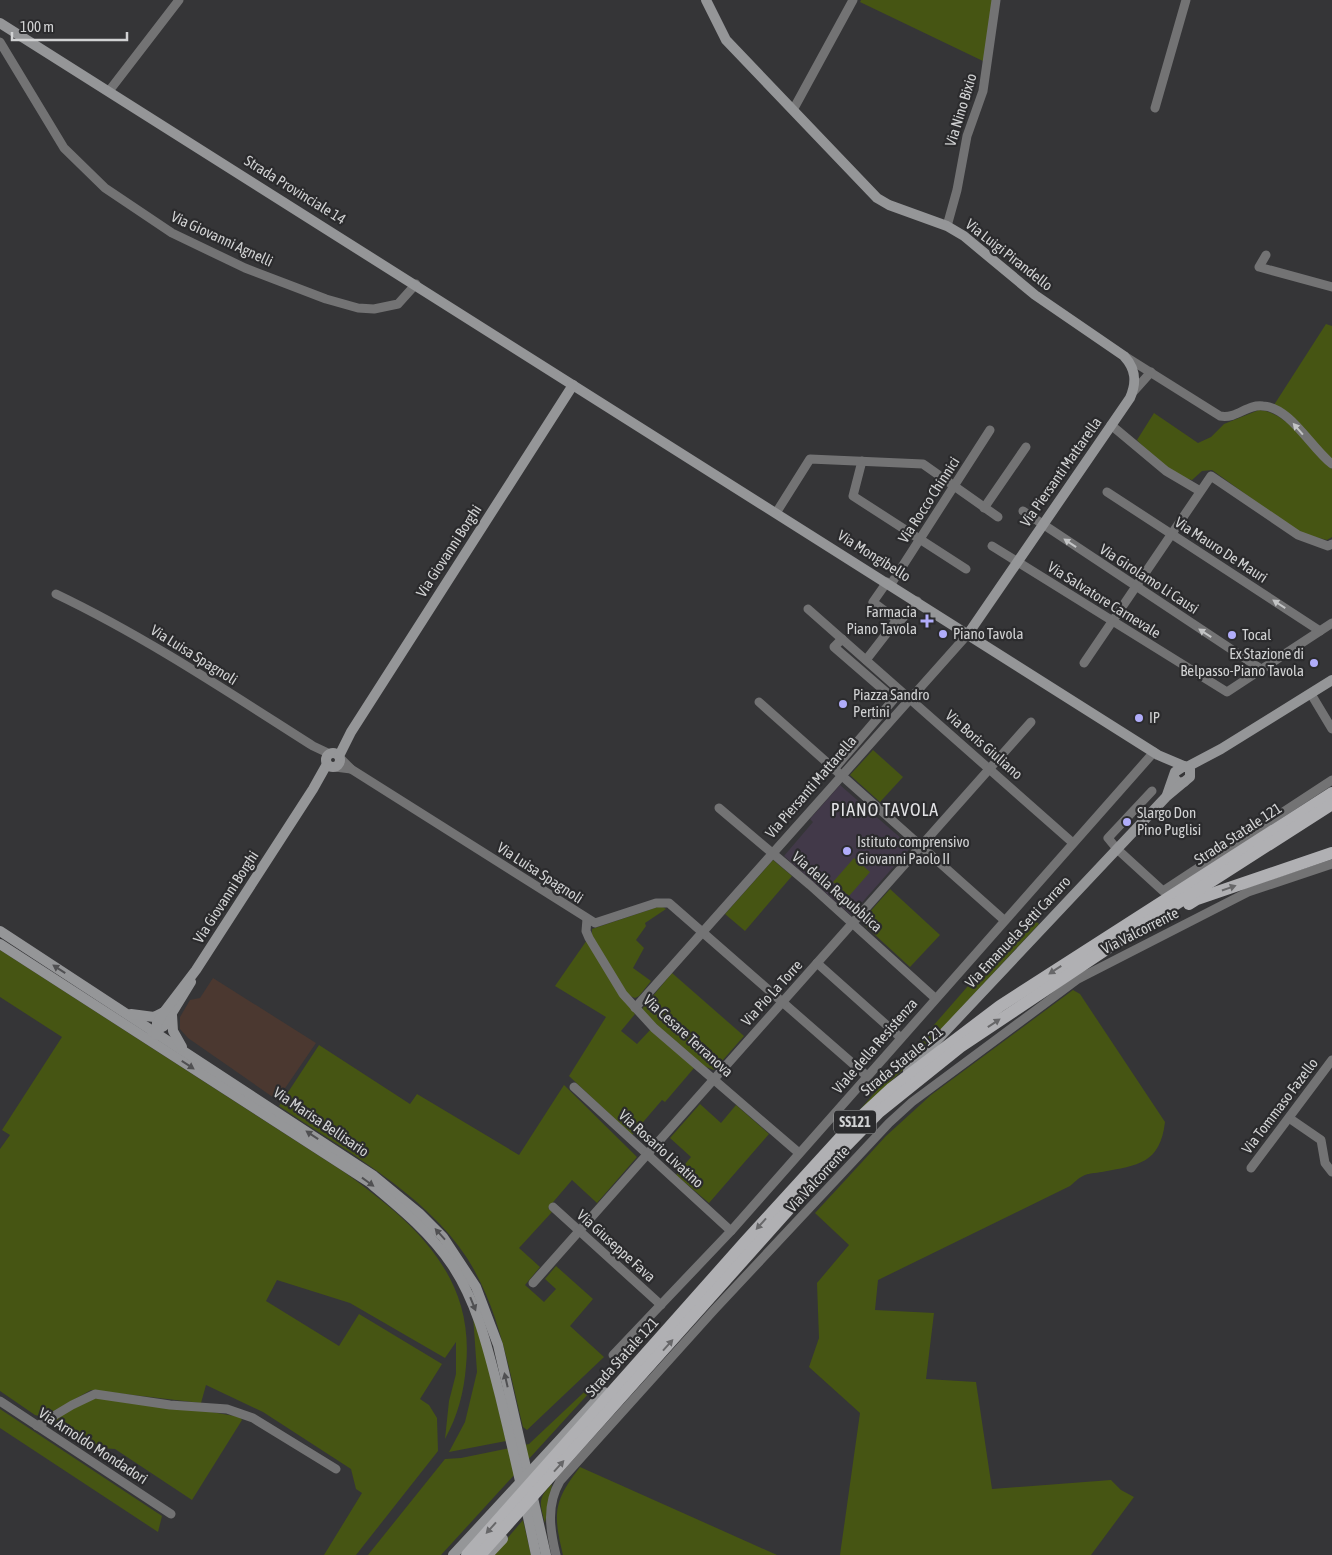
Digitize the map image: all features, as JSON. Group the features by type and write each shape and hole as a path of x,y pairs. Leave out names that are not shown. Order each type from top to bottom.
{"main road":[{"name":"Strada Statale 121","path":"467,1555 850,1127 892,1088 1000,1006 1332,793"},
{"name":"Strada Statale 121","path":"480,1555 839,1153 879,1112 960,1047 1123,938 1332,804"},
{"path":"1123,938 1143,933 1197,899 1332,853"}],"street":[{"path":"110,91 179,0"},
{"name":"Via Luigi Pirandello","path":"706,0 726,40 877,198 889,205 947,226 978,246 1035,295 1124,356 1220,416 1230,418 1256,406 1264,406 1282,412 1332,464"},
{"path":"792,110 853,0"},
{"name":"Via Nino Bixio","path":"947,226 957,190 967,136 985,84 996,0"},
{"path":"1154,108 1186,0"},
{"name":"Strada Provinciale 14","path":"0,23 416,284 573,385"},
{"name":"Via Giovanni Agnelli","path":"0,42 64,148 105,188 172,233 245,268 326,299 358,308 374,309 398,304 416,284"},
{"path":"1266,255 1258,267 1332,287"},
{"path":"1124,356 1134,370 1134,391"},
{"path":"1134,391 1151,372"},
{"name":"Via Mongibello","path":"573,385 1156,753"},
{"name":"Via Giovanni Borghi","path":"156,1032 157,1023 168,1014 573,385"},
{"name":"Via Piersanti Mattarella","path":"635,1008 909,698 968,634 1134,391"},
{"path":"1111,425 1166,471 1200,492"},
{"name":"Via Rocco Chinnici","path":"897,620 873,602 920,539 990,430"},
{"path":"984,508 1026,447"},
{"path":"776,513 810,459 924,464 998,518"},
{"path":"862,461 853,496 966,569"},
{"path":"1084,663 1211,476 1308,540 1328,546 1332,544"},
{"name":"Via Mauro De Mauri","path":"1107,492 1320,631"},
{"name":"Via Girolamo Li Causi","path":"1023,511 1261,669"},
{"name":"Via Salvatore Carnevale","path":"992,546 1227,692 1261,669"},
{"name":"Via Luisa Spagnoli","path":"56,594 97,613 158,648 586,919"},
{"path":"866,660 897,620 902,619 917,601"},
{"name":"Via Boris Giuliano","path":"808,610 1073,843"},
{"path":"1261,669 1332,623"},
{"path":"834,768 894,699 834,647 842,639"},
{"path":"1182,774 1332,680"},
{"path":"1311,694 1332,729"},
{"path":"759,702 1004,920"},
{"name":"Via Pio La Torre","path":"533,1283 1031,722"},
{"path":"1156,753 1182,774"},
{"path":"1156,753 1182,774"},
{"name":"Viale della Resistenza","path":"613,1354 731,1231 1004,920 1156,753"},
{"name":"Via Emanuela Setti Carraro","path":"892,1088 1166,797 1182,774"},
{"path":"1152,791 1110,835 1109,841 1163,891 1332,780"},
{"name":"Via della Repubblica","path":"719,808 936,998"},
{"name":"Via Valcorrente","path":"556,1555 550,1528 554,1492 560,1482 714,1310 900,1112 1078,979 1248,892 1332,864"},
{"path":"586,919 595,924 662,901 669,903 867,1076"},
{"name":"Via Cesare Terranova","path":"586,919 586,931 589,938 623,994 635,1008 654,1028 799,1154"},
{"name":"Via Marisa Bellisario","path":"0,931 184,1049 374,1176 420,1213 443,1236 476,1287 498,1345 513,1429"},
{"name":"Via Marisa Bellisario","path":"0,944 368,1182 412,1218 436,1244 456,1273 480,1321 513,1429"},
{"path":"817,963 901,1038"},
{"path":"49,976 82,993 141,1031 156,1032 161,1048"},
{"path":"128,1014 154,1017 168,1014 173,1031 184,1049"},
{"name":"Via Tommaso Fazello","path":"1251,1168 1332,1060"},
{"name":"Via Rosario Livatino","path":"574,1087 731,1231"},
{"path":"1289,1118 1321,1140 1325,1163 1332,1172"},
{"name":"Via Giuseppe Fava","path":"553,1207 661,1305"},
{"path":"452,1555 637,1355 679,1316"},
{"path":"37,1426 95,1394 128,1400 227,1409 253,1418 336,1469"},
{"name":"Via Arnoldo Mondadori","path":"0,1402 171,1514"},
{"path":"513,1429 535,1505 546,1555"},
{"path":"513,1429 536,1555"},
{"path":"488,1555 521,1518 538,1491"}],"shaded area":[{"name":"Istituto comprensivo Giovanni Paolo II","path":"840,785 911,847 851,915 784,856 813,822 810,819"},
{"path":"213,978 316,1043 277,1100 188,1038 180,1029 180,1017 190,1000 200,998"}],"green space":[{"path":"861,0 993,0 985,62 860,2"},
{"path":"1326,324 1332,326 1332,459 1290,415 1274,405"},
{"path":"1259,410 1270,412 1280,417 1332,469 1332,537 1327,540 1307,535 1287,524 1212,470 1202,471 1192,480 1176,473 1155,458 1137,440 1154,413 1198,443 1211,437 1224,424"},
{"path":"873,750 903,777 880,802 850,775"},
{"path":"854,858 870,872 849,896 833,882"},
{"path":"773,860 792,876 745,931 725,914"},
{"path":"890,889 940,935 910,967 861,922"},
{"path":"661,906 666,909 645,923 646,926 636,940 644,948 633,968 651,981 639,996 635,998 628,995 592,936 592,929"},
{"path":"1030,915 1039,924 908,1065 857,1113"},
{"path":"587,940 635,1014 621,1031 637,1044 651,1029 694,1068 665,1102 662,1100 632,1135 569,1076 606,1017 555,986"},
{"path":"0,950 344,1172 393,1210 415,1231 434,1253 449,1277 460,1304 466,1333 466,1366 460,1403 445,1439 449,1401 456,1374 456,1342 445,1358 350,1303 277,1280 266,1301 339,1346 359,1314 442,1364 420,1399 429,1405 437,1418 438,1451 356,1555 324,1555 362,1493 356,1489 351,1469 263,1412 206,1385 201,1403 91,1390 43,1417 35,1415 0,1391 0,1149 10,1135 2,1130 62,1037 0,997"},
{"path":"672,973 744,1036 714,1070 696,1061 686,1053 642,1009"},
{"path":"1073,990 1080,994 1165,1122 1158,1147 1145,1160 1126,1167 1085,1175 1070,1186 878,1280 875,1310 934,1313 926,1379 976,1382 992,1489 1111,1480 1121,1490 1134,1497 1091,1555 840,1555 860,1413 809,1367 819,1338 817,1283 849,1245 815,1213 886,1136 931,1095"},
{"path":"319,1045 410,1104 417,1094 519,1155 564,1085 637,1157 597,1203 572,1180 548,1208 552,1212 519,1248 540,1267 525,1285 544,1302 556,1289 545,1279 556,1266 593,1299 570,1326 604,1357 527,1430 523,1427 508,1362 495,1318 478,1277 467,1258 429,1213 406,1193 355,1156 279,1106"},
{"path":"700,1104 721,1123 736,1105 769,1134 709,1203 676,1175 691,1157 670,1138"},
{"path":"473,1315 481,1337 506,1441 449,1452 465,1422 477,1372"},
{"path":"598,1379 600,1381 441,1555 368,1555 445,1459 461,1458 529,1444"},
{"path":"105,1397 127,1403 200,1410 240,1417 242,1420 192,1500 115,1449 86,1447 53,1426 55,1420 87,1400"},
{"path":"0,1409 162,1516 158,1532 0,1428"},
{"path":"580,1467 777,1555 563,1555 558,1528 558,1508 560,1499"},
{"path":"552,1484 545,1523 541,1502 544,1494"},
{"path":"523,1520 531,1555 493,1555"}],"place":[{"name":"Farmacia Piano Tavola","path":"927,621"},
{"name":"Piano Tavola","path":"943,634"},
{"name":"Tocal","path":"1232,635"},
{"name":"Ex Stazione di Belpasso-Piano Tavola","path":"1314,663"},
{"name":"Piazza Sandro Pertini","path":"843,704"},
{"name":"IP","path":"1139,718"},
{"name":"Slargo Don Pino Puglisi","path":"1127,822"},
{"name":"Istituto comprensivo Giovanni Paolo II","path":"847,851"}],"district":[{"name":"PIANO TAVOLA","path":"885,810"}]}
